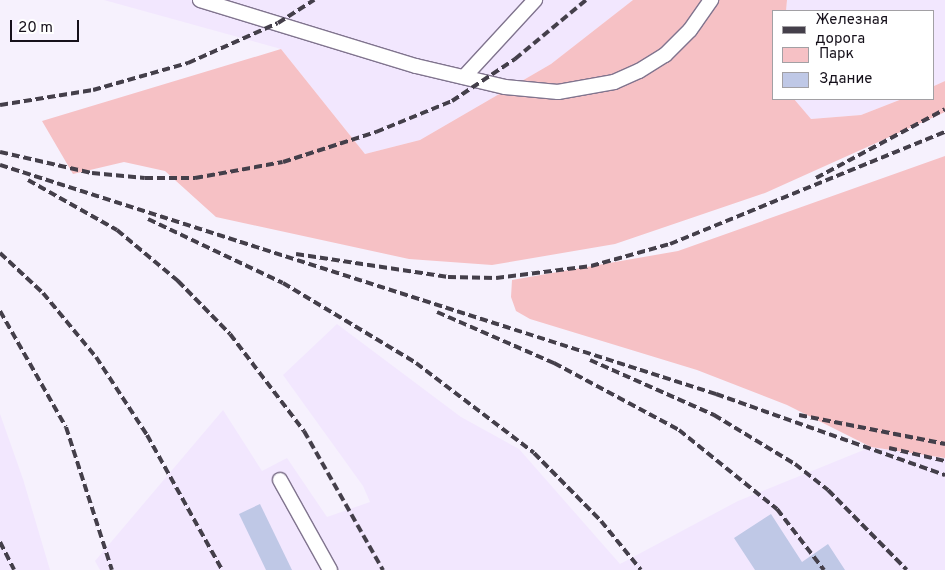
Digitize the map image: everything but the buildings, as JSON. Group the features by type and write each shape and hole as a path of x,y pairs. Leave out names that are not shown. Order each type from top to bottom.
{"lane":[{"path":"200,0 464,77 505,87 558,92 614,82 665,55 711,0"},
{"path":"464,77 535,0"},
{"path":"280,480 330,570"}],"shaded area":[{"path":"104,0 633,0 551,64 420,140 365,154 281,49"},
{"path":"787,0 945,0 945,81 935,86 935,10 786,10"},
{"path":"795,100 899,100 861,115 810,119"},
{"path":"337,324 461,417 519,449 620,564 738,501 871,447 945,458 945,570 100,570 95,561 223,410 262,471 287,458 327,517 370,502 363,486 283,375"},
{"path":"0,414 23,479 50,570 0,570"}],"green space":[{"path":"633,0 787,0 786,10 772,10 772,100 795,100 811,119 861,115 899,100 935,100 935,86 945,81 945,112 765,193 615,244 492,265 409,259 216,217 165,171 124,162 73,174 42,121 281,49 365,154 420,140 551,64"},
{"path":"945,156 945,458 871,447 787,405 697,370 530,319 516,311 511,297 512,280 678,251"}],"railway":[{"path":"0,105 93,90 188,63 278,23 314,0"},
{"path":"0,152 92,173 145,178 195,178 283,162 376,132 452,101 515,59 586,0"},
{"path":"816,178 945,109"},
{"path":"296,254 448,277 496,278 591,266 670,244 945,132"},
{"path":"0,165 716,394 945,475"},
{"path":"28,180 117,230 178,281 230,334 304,431 383,570"},
{"path":"148,219 283,283 416,363 534,453 601,521 641,570"},
{"path":"0,253 43,293 96,357 147,435 222,570"},
{"path":"0,311 66,427 112,570"},
{"path":"437,312 554,363 679,430 777,509 824,570"},
{"path":"590,360 714,415 795,464 828,490 907,570"},
{"path":"799,415 945,444"},
{"path":"889,448 945,461"},
{"path":"0,542 14,570"}]}
